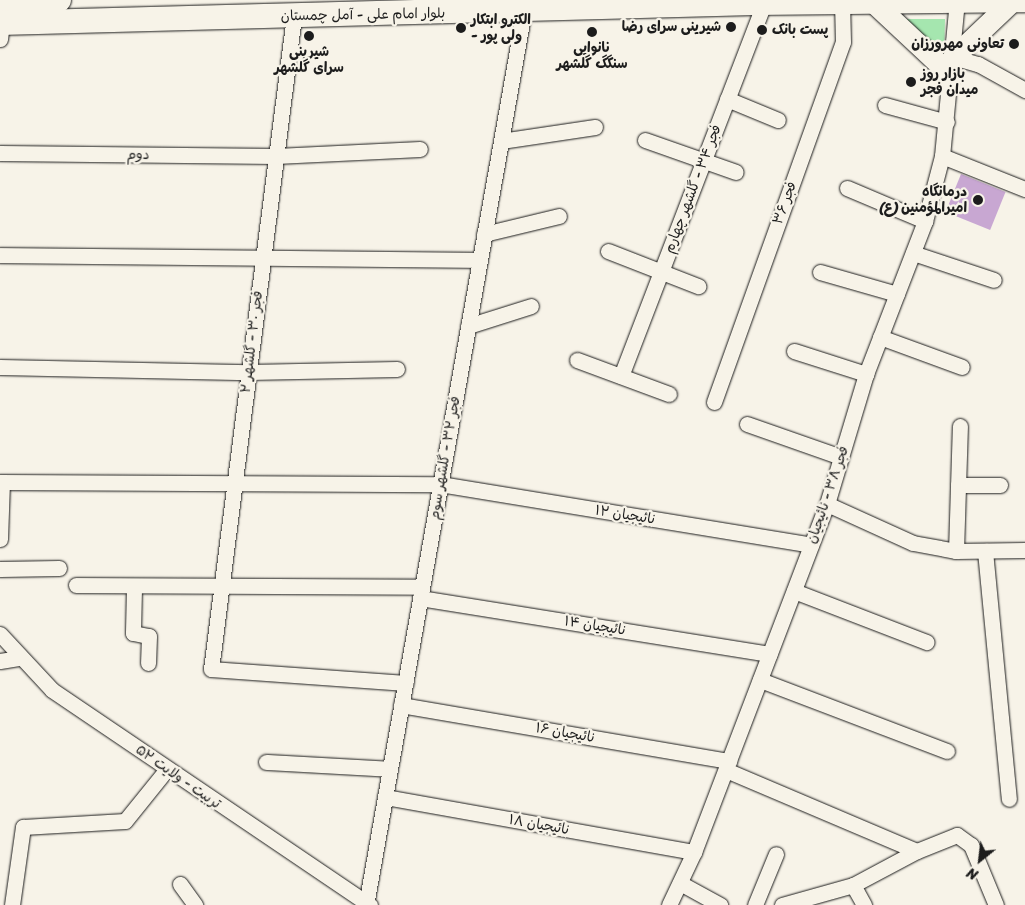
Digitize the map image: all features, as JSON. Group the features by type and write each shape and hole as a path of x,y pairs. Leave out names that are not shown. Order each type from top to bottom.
{"main road":[{"path":"0,22 59,0"},
{"name":"بلوار امام علی - آمل چمستان","path":"0,22 524,11 842,1 1025,0"},
{"path":"872,1 952,66 1012,1"}],"street":[{"name":"فجر ۳۶","path":"714,402 843,42 842,1"},
{"name":"فجر ۳۸ - نائیجیان","path":"669,905 694,852 794,591 826,504 866,374 925,220 942,156 947,122 957,1"},
{"name":"فجر ۳۴ - گلشهر چهارم","path":"621,376 764,3"},
{"name":"فجر ۳۲ - گلشهر سوم","path":"367,904 524,11"},
{"name":"فجر ۳۰ - گلشهر ۲","path":"294,16 211,669 405,683"},
{"path":"952,66 978,64 1025,90"},
{"path":"727,99 778,120"},
{"path":"885,105 947,122"},
{"path":"501,140 595,127"},
{"path":"645,140 736,172"},
{"name":"دوم","path":"0,153 276,156 420,149"},
{"path":"942,156 1025,189"},
{"path":"848,188 925,220"},
{"path":"484,234 559,216"},
{"path":"608,251 698,286"},
{"path":"913,253 994,280"},
{"path":"0,255 480,260"},
{"path":"820,272 897,294"},
{"path":"468,326 531,306"},
{"path":"880,337 962,368"},
{"path":"794,351 866,374"},
{"path":"577,360 669,394"},
{"path":"0,367 249,372 397,369"},
{"path":"747,424 841,457"},
{"path":"956,551 960,426"},
{"path":"0,540 1,482"},
{"name":"نائیجیان ۱۲","path":"1,482 234,486 440,484 811,545"},
{"path":"958,485 1000,485"},
{"path":"826,504 913,543 956,551 1025,550"},
{"path":"985,551 1009,799"},
{"path":"0,569 59,568"},
{"name":"نائیجیان ۱۴","path":"76,586 134,588 222,585 421,592 770,654"},
{"path":"134,588 133,633 149,636 148,663"},
{"path":"794,591 926,642"},
{"name":"تربیت - ولایت ۵۲","path":"0,634 20,658 52,690 367,904"},
{"path":"0,661 20,658"},
{"path":"760,680 947,751"},
{"name":"نائیجیان ۱۶","path":"401,705 727,765 917,851"},
{"path":"266,762 390,769"},
{"path":"12,905 23,826 125,821 167,769"},
{"name":"نائیجیان ۱۸","path":"385,798 694,852"},
{"path":"782,905 853,885 917,851 958,835 966,838 996,905"},
{"path":"755,905 776,854"},
{"path":"680,883 720,905"},
{"path":"180,884 195,905"},
{"path":"853,885 864,905"}],"green space":[{"path":"899,19 945,19 944,61"}],"building":[{"name":"درمانگاه امیرالمؤمنین (ع)","path":"961,174 1006,192 990,230 946,212"}],"place":[{"name":"شیرینی سرای رضا","path":"731,27"},
{"name":"الکترو ابتکار - ولی پور","path":"461,28"},
{"name":"پست بانک","path":"762,30"},
{"name":"نانوایی سنگگ گلشهر","path":"592,32"},
{"name":"شیرینی سرای گلشهر","path":"309,36"},
{"name":"تعاونی مهرورزان","path":"1014,44"},
{"name":"بازار روز میدان فجر","path":"911,82"},
{"name":"درمانگاه امیرالمؤمنین (ع)","path":"978,200"}]}
